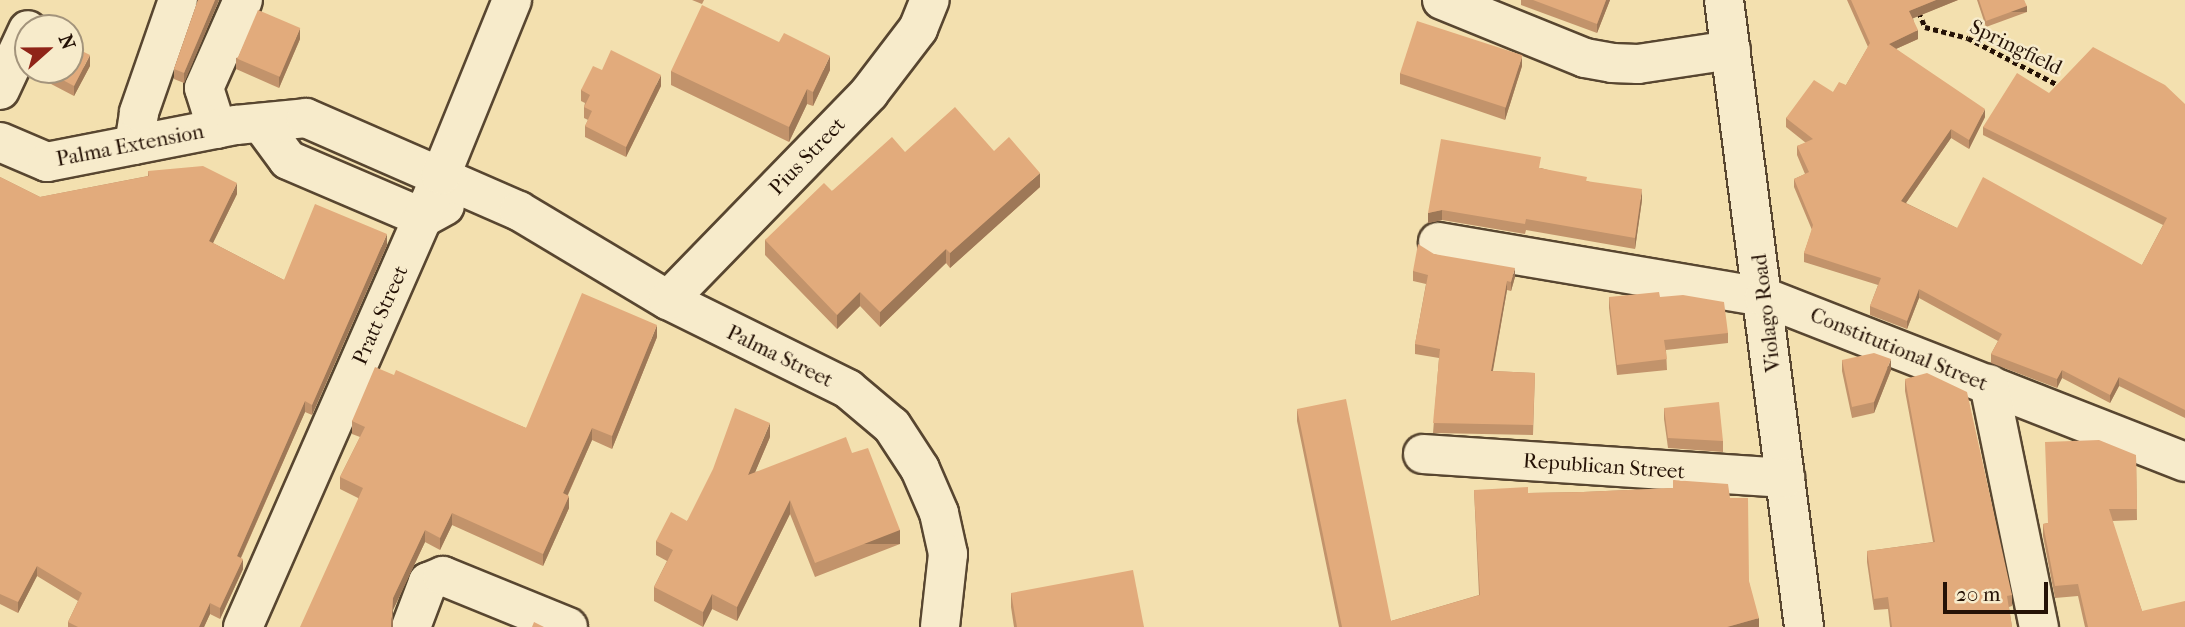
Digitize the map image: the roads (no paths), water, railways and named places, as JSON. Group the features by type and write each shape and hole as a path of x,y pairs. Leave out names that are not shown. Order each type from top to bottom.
{"street":[{"path":"134,145 139,112 178,0"},
{"path":"217,129 204,88 243,0"},
{"path":"262,126 288,160 423,218 458,182 512,0"},
{"name":"Pius Street","path":"668,300 869,93 918,29 930,0"},
{"path":"1442,0 1586,58 1612,63 1638,64 1731,50"},
{"name":"Violago Road","path":"1724,0 1804,627"},
{"path":"0,90 14,61"},
{"name":"Palma Street","path":"262,126 306,118 458,182 560,233 668,300 848,389 892,426 920,469 939,513 948,554 940,627"},
{"name":"Palma Extension","path":"0,142 47,162 217,129 262,126"},
{"name":"Pratt Street","path":"243,627 423,218"},
{"name":"Constitutional Street","path":"1438,242 1764,297 1989,384 2183,470"},
{"path":"1989,384 2039,627"},
{"name":"Republican Street","path":"1423,454 1785,478"},
{"path":"411,627 428,582 443,576 568,627"}]}
